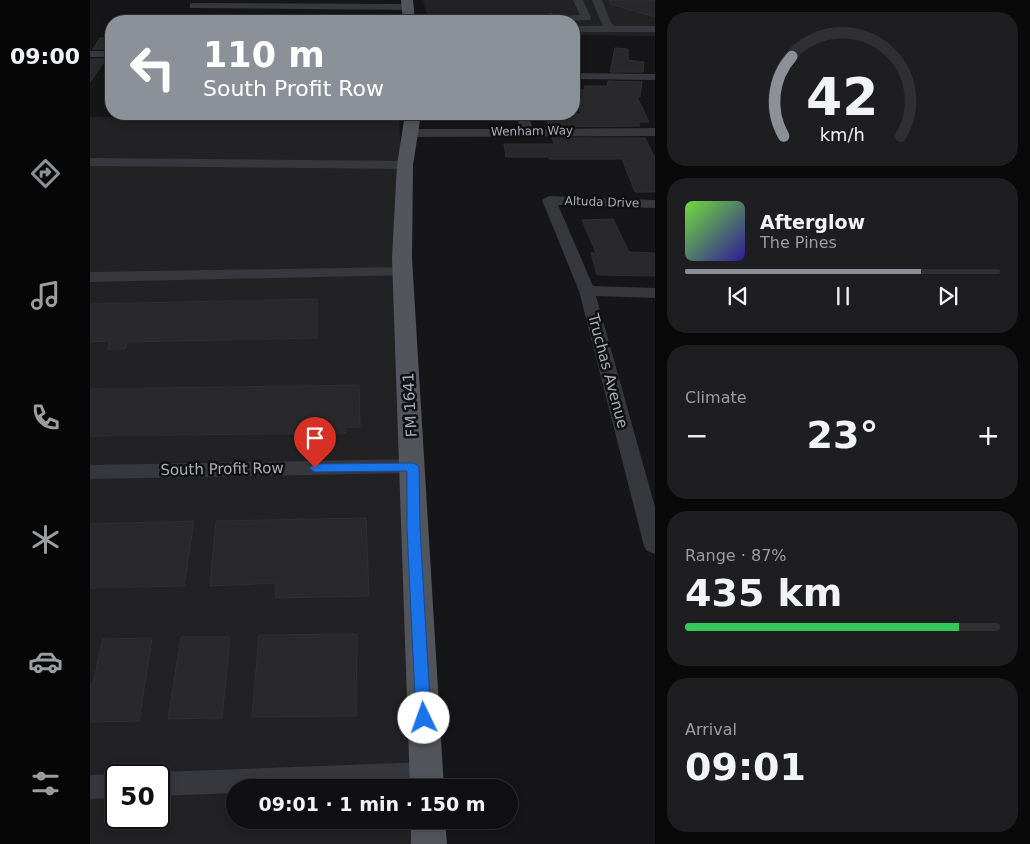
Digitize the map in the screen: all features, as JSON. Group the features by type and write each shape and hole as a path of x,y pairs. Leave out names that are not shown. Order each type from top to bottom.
{"main road":[{"name":"FM 1641","path":"411,123 405,165 403,272 427,779"},
{"path":"428,829 429,844"}],"street":[{"path":"578,0 586,18 580,18"},
{"path":"597,0 609,26"},
{"path":"193,6 407,3"},
{"path":"580,23 655,29"},
{"path":"580,29 609,26"},
{"path":"90,54 105,54"},
{"path":"580,76 655,77"},
{"path":"524,120 527,132"},
{"name":"Wenham Way","path":"411,123 527,132 655,132"},
{"path":"90,162 405,165"},
{"name":"Altuda Drive","path":"549,200 655,204"},
{"name":"Truchas Avenue","path":"549,200 587,292 655,546"},
{"path":"90,277 403,272"},
{"path":"587,292 655,293"},
{"name":"South Profit Row","path":"90,472 413,466"},
{"path":"170,784 226,783"},
{"path":"90,787 105,786"}],"shaded area":[{"path":"423,0 655,0 655,36 580,35 580,15 427,15"},
{"path":"90,117 105,117 105,120 399,120 432,779 226,779 226,829 433,829 434,844 90,844"}],"building":[{"path":"610,0 655,0 655,17 610,4"},
{"path":"100,38 105,38 105,49 93,49"},
{"path":"615,48 628,49 628,60 644,62 643,72 610,72"},
{"path":"90,59 105,59 105,60 90,82"},
{"path":"608,81 642,82 640,97 637,97 649,122 638,122 640,126 549,127 547,120 580,120 580,90 585,90 584,86 607,86"},
{"path":"552,138 645,138 655,158 655,192 635,192 622,159 506,157 504,144 554,144"},
{"path":"613,219 629,252 655,253 655,276 597,275 591,253 596,253 582,220"},
{"path":"317,299 317,338 127,342 125,349 108,349 110,341 90,342 90,304"},
{"path":"359,385 360,427 345,427 346,433 90,436 90,389"},
{"path":"366,518 369,596 275,598 276,583 210,586 216,521"},
{"path":"194,521 184,586 90,588 90,524"},
{"path":"357,634 356,716 252,717 259,635"},
{"path":"181,637 230,637 222,718 168,719"},
{"path":"152,638 139,721 90,722 90,684 93,684 103,639"}],"route":[{"path":"315,468 413,466 414,529 424,718"}]}
